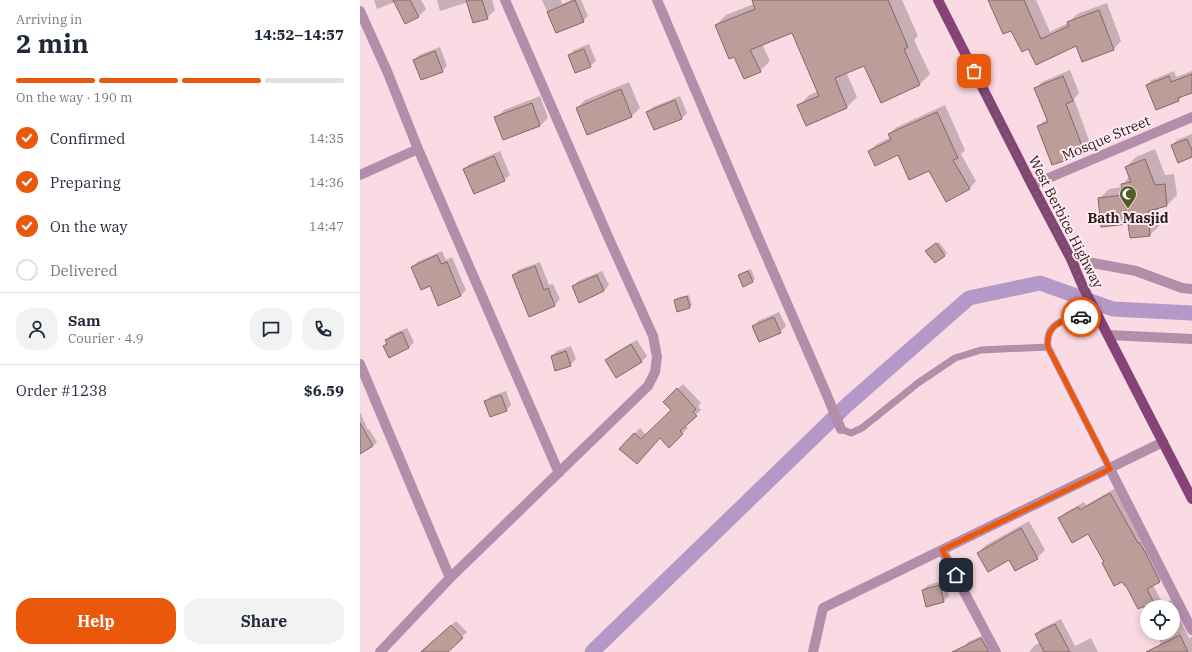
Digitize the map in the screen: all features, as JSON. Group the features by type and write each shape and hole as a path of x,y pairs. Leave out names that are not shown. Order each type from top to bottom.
{"main road":[{"name":"West Berbice Highway","path":"938,0 1192,499"}],"street":[{"path":"380,652 450,578 648,386 655,372 656,357 653,336 505,0"},
{"path":"657,0 841,429"},
{"path":"360,11 387,72 418,149 559,473"},
{"name":"Mosque Street","path":"1032,185 1192,117"},
{"path":"360,175 418,149"},
{"path":"1071,260 1136,271 1182,288 1192,289"},
{"path":"1108,335 1192,339"},
{"path":"360,364 450,578"},
{"path":"813,652 823,608 1163,442"},
{"path":"1110,469 1192,630"},
{"path":"942,550 996,652"}],"lane":[{"path":"1097,312 1069,318 1059,322 1048,333 1047,339 1048,347 1110,469"},
{"path":"841,429 851,433 862,428 918,383 955,358 981,350 1048,347"}],"building":[{"path":"393,0 410,0 419,17 405,24"},
{"path":"466,0 482,0 488,19 473,23"},
{"path":"575,0 584,22 556,33 547,12"},
{"path":"752,0 888,0 908,47 904,49 920,85 881,103 864,66 835,78 847,108 806,126 797,105 819,96 792,33 750,50 761,72 744,79 734,57 729,59 715,25 755,9"},
{"path":"988,0 1024,0 1041,39 1069,26 1067,22 1099,10 1114,50 1082,62 1076,46 1036,65 1028,49 1022,52 1011,31 1003,34"},
{"path":"584,49 591,67 575,73 568,55"},
{"path":"435,51 443,72 421,80 413,60"},
{"path":"1192,74 1192,93 1178,98 1179,101 1156,110 1146,85 1169,76 1171,82"},
{"path":"1063,76 1073,101 1066,104 1085,154 1052,165 1037,126 1048,122 1034,88"},
{"path":"621,89 632,117 587,135 576,108"},
{"path":"675,100 682,119 654,130 646,112"},
{"path":"532,103 540,126 503,140 494,117"},
{"path":"937,112 958,158 953,160 970,189 946,202 929,171 909,180 898,155 875,166 868,151 891,140 888,134"},
{"path":"1187,139 1192,150 1192,157 1178,163 1171,145"},
{"path":"494,156 505,181 474,194 463,169"},
{"name":"Bath Masjid","path":"1145,159 1155,185 1165,184 1167,206 1148,211 1150,236 1130,238 1128,224 1101,227 1098,198 1123,195 1121,184 1131,182 1125,167"},
{"path":"936,243 945,256 935,263 925,251"},
{"path":"437,255 441,264 447,262 461,296 438,306 430,286 421,290 411,267"},
{"path":"535,266 544,290 548,288 555,306 529,317 512,275"},
{"path":"748,271 753,282 743,287 738,275"},
{"path":"597,275 604,291 579,303 572,286"},
{"path":"687,296 690,308 677,312 674,300"},
{"path":"774,317 781,333 759,342 752,326"},
{"path":"402,332 409,348 389,358 383,346 387,344 385,340"},
{"path":"631,344 642,362 616,378 605,360"},
{"path":"566,351 571,366 555,371 551,356"},
{"path":"677,388 696,409 693,412 697,416 680,431 683,434 669,448 660,438 637,464 619,449 634,433 641,439 671,410 663,402"},
{"path":"501,395 507,411 490,417 484,401"},
{"path":"360,423 373,446 360,454"},
{"path":"1110,493 1138,543 1139,542 1145,552 1160,582 1147,589 1152,600 1140,600 1140,608 1138,609 1126,586 1122,582 1114,586 1102,563 1104,562 1088,534 1072,543 1058,518 1078,507 1080,510"},
{"path":"1021,528 1038,559 1015,571 1009,560 988,572 977,553"},
{"path":"940,585 944,602 926,607 922,590"},
{"path":"1055,624 1070,652 1044,652 1035,634"},
{"path":"451,625 463,638 448,652 421,652"},
{"path":"1180,635 1188,652 1146,652 1170,640 1180,640"},
{"path":"981,638 989,652 952,652"}],"waterway":[{"path":"592,652 847,405 969,298 1040,283 1113,309 1192,313"}],"way so far":[{"path":"974,71 1098,315 1081,317"}],"place":[{"name":"Bath Masjid","path":"1128,209"}],"route":[{"path":"956,575 942,550 1110,469 1048,347 1048,333 1059,322 1069,318 1081,317"}]}
